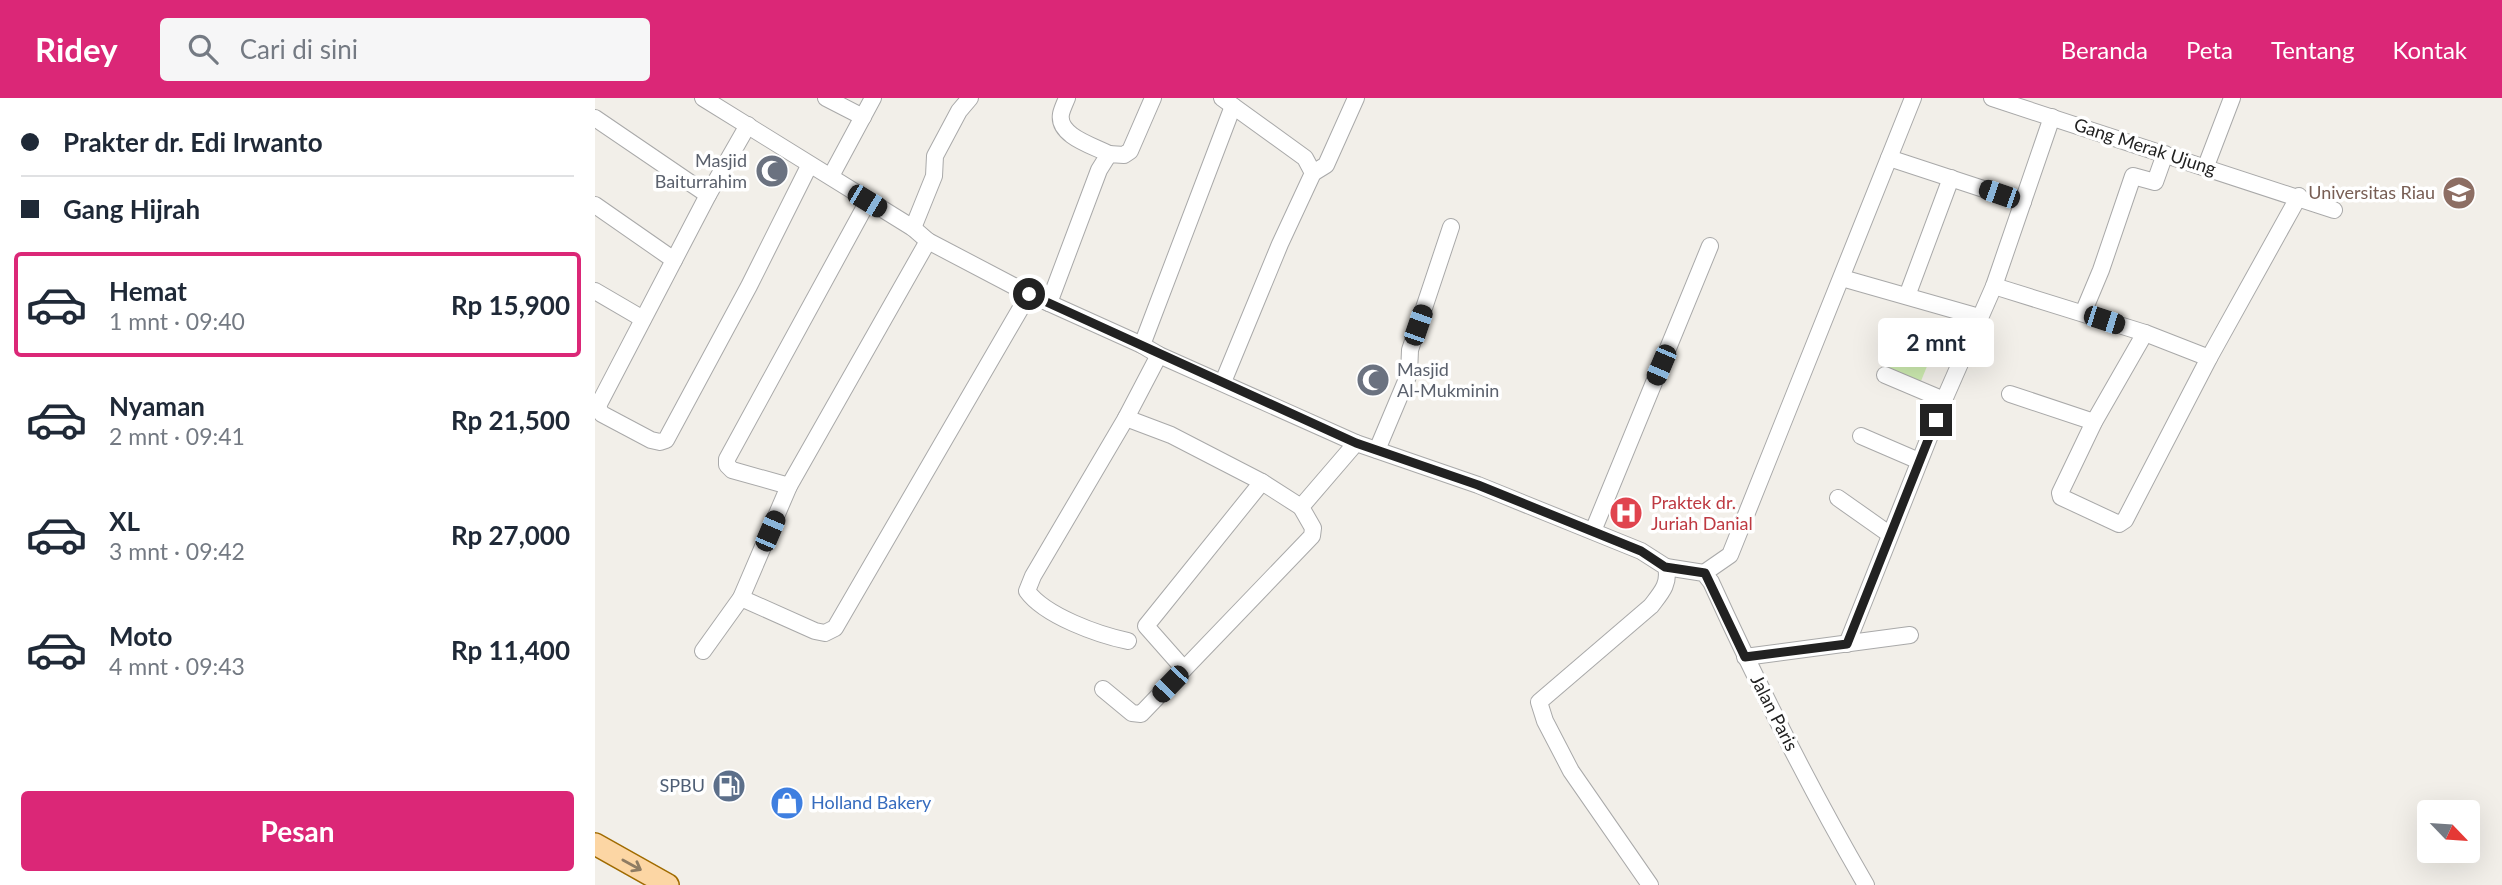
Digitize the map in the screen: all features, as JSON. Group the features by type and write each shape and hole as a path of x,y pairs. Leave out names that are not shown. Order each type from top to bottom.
{"main road":[{"path":"595,844 668,885"}],"street":[{"path":"703,98 913,228 928,241 1029,294 1356,443 1478,485 1593,531 1641,551 1665,567 1705,573 1730,555 1913,98"},
{"path":"827,98 863,117"},
{"path":"831,176 873,98"},
{"path":"913,228 934,176 935,156 959,111 970,98"},
{"path":"1067,98 1061,113 1063,128 1109,154 1124,155 1130,151 1153,98"},
{"path":"1223,383 1280,243 1313,173 1326,164 1356,98"},
{"name":"Gang Merak Ujung","path":"1992,98 2299,196 2334,210"},
{"path":"2206,166 2232,98"},
{"path":"1142,345 1227,102 1304,158 1313,173"},
{"path":"1847,644 1944,400 1994,286 2052,117"},
{"path":"595,118 708,195"},
{"path":"748,125 643,319 602,381 599,408 602,414 652,440 666,440 749,286 809,166"},
{"path":"1049,303 1099,170 1109,154"},
{"path":"2083,313 2133,176 2155,182 2165,154"},
{"path":"1889,158 2023,202"},
{"path":"1907,296 1951,178"},
{"path":"2145,333 2094,422 2060,496 2120,524 2125,520 2209,358 2299,196"},
{"path":"789,486 732,470 727,465 727,459 867,201"},
{"path":"595,205 674,260"},
{"path":"1377,450 1409,374 1409,350 1451,227"},
{"path":"702,651 741,598 789,486 928,241"},
{"path":"1593,531 1710,246"},
{"path":"1842,278 1979,317"},
{"path":"1994,286 2145,333 2209,358"},
{"path":"595,291 643,319"},
{"path":"741,598 815,631 825,633 835,628 1029,294"},
{"path":"1128,641 1110,638 1083,627 1034,601 1027,591 1159,355"},
{"path":"1885,375 1944,400"},
{"path":"2010,394 2094,422"},
{"path":"1103,689 1132,713 1140,714 1312,536 1313,528 1301,508 1262,482 1171,435 1126,418"},
{"path":"1861,436 1919,461"},
{"path":"1301,508 1356,443"},
{"path":"1184,669 1146,626 1262,482"},
{"path":"1838,498 1889,534"},
{"path":"1650,885 1571,771 1545,721 1539,702 1651,606 1664,589 1668,578 1665,567"},
{"name":"Jalan Paris","path":"1705,573 1825,815 1866,885"},
{"path":"1745,657 1910,635"}],"green space":[{"path":"1898,345 1930,359 1921,381 1888,368"}],"place":[{"name":"Masjid Baiturrahim","path":"772,171"},
{"name":"Universitas Riau","path":"2459,193"},
{"name":"Masjid Al-Mukminin","path":"1373,380"},
{"name":"Praktek dr. Juriah Danial","path":"1626,513"},
{"name":"SPBU","path":"729,786"},
{"name":"Holland Bakery","path":"787,803"}],"route":[{"path":"1029,294 1356,443 1478,485 1641,551 1665,567 1705,573 1745,657 1847,644 1936,420"}]}
